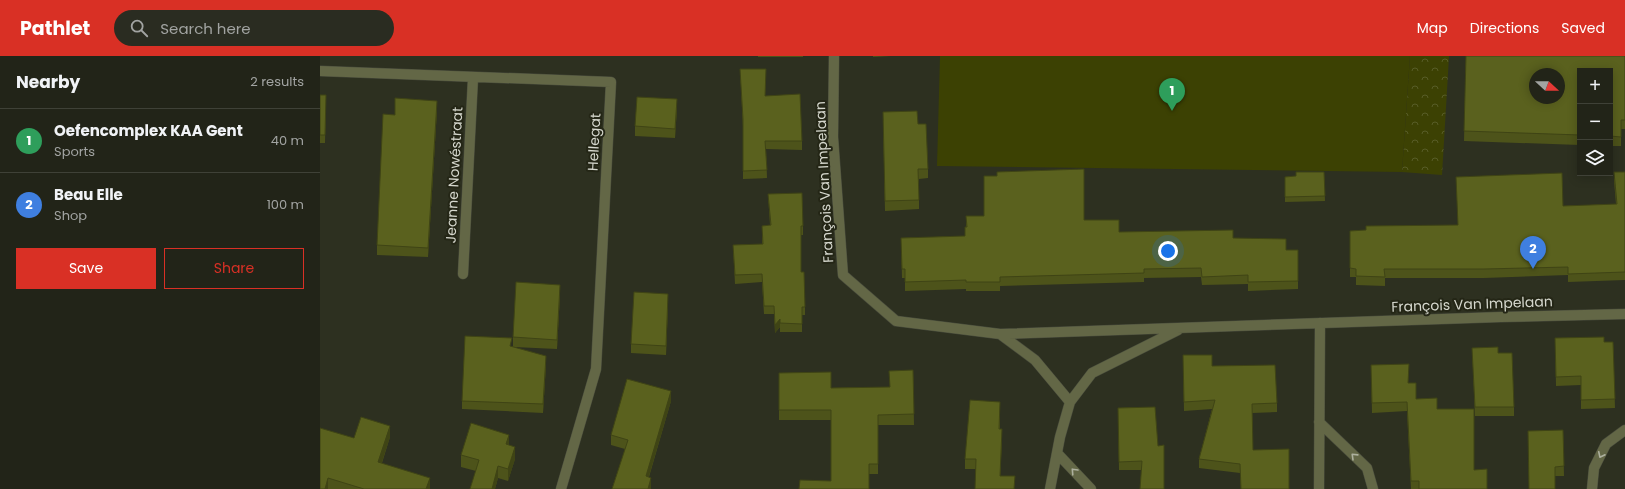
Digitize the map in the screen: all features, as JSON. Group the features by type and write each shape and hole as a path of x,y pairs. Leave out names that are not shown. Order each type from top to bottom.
{"street":[{"name":"François Van Impelaan","path":"834,56 833,137 844,275 896,321 1000,334 1625,314"},
{"name":"Hellegat","path":"320,71 473,78 611,82 596,369 561,489"},
{"name":"Jeanne Nowéstraat","path":"463,274 473,78"},
{"path":"1319,489 1320,323"},
{"name":"François Van Impelaan","path":"1050,489 1057,453 1070,402 1092,373 1182,328"},
{"name":"François Van Impelaan","path":"1000,334 1035,360 1070,402"},
{"path":"1319,422 1367,468 1373,489"},
{"path":"1592,489 1594,468 1606,444 1625,430"},
{"path":"1057,453 1091,489"}],"green space":[{"path":"940,56 1410,56 1402,172 937,166"},
{"path":"1410,56 1449,56 1442,175 1402,172"}],"building":[{"path":"1466,56 1625,56 1625,120 1621,120 1621,137 1613,136 1613,68 1577,68 1577,135 1464,131"},
{"path":"740,69 766,69 765,96 800,94 802,141 765,141 767,170 743,171 743,119"},
{"path":"320,95 326,95 325,135 320,135"},
{"path":"637,97 677,99 675,129 635,126"},
{"path":"395,98 437,101 428,248 377,245 383,114 395,115"},
{"path":"917,111 918,124 926,124 928,169 918,169 919,200 885,201 883,112"},
{"path":"1084,169 1084,220 1119,220 1119,232 1233,230 1233,238 1286,239 1286,250 1298,250 1298,281 1248,282 1248,275 1202,277 1201,268 1144,269 1144,273 1000,277 1000,282 966,282 966,280 905,282 905,269 902,269 901,238 965,236 965,227 967,227 966,216 984,216 984,176 997,176 997,172"},
{"path":"1296,172 1324,172 1325,196 1285,197 1285,177 1296,176"},
{"path":"1614,172 1625,172 1625,272 1568,274 1568,267 1384,269 1385,277 1356,276 1356,269 1350,268 1350,231 1366,230 1366,226 1458,225 1456,177 1562,173 1563,206 1617,204"},
{"path":"802,193 803,226 801,226 801,272 804,272 805,307 802,307 802,324 780,323 780,319 775,325 774,306 764,306 762,274 735,275 733,245 763,244 762,226 771,225 768,194"},
{"path":"516,282 560,285 557,340 513,337"},
{"path":"634,292 668,294 666,346 631,344"},
{"path":"465,336 512,338 510,346 546,356 543,404 462,401"},
{"path":"1604,337 1604,342 1613,342 1615,399 1581,400 1581,376 1556,377 1555,338"},
{"path":"1498,347 1498,353 1512,353 1514,407 1475,407 1472,348"},
{"path":"1183,355 1212,355 1212,366 1275,365 1277,403 1252,404 1253,450 1289,449 1289,489 1241,489 1240,464 1199,459 1215,400 1184,402"},
{"path":"1409,364 1408,383 1416,383 1416,399 1437,398 1437,409 1474,409 1474,470 1487,469 1487,489 1419,489 1419,481 1411,481 1407,402 1372,403 1371,365"},
{"path":"913,370 914,414 878,415 878,464 869,464 869,489 799,489 800,480 831,481 831,410 779,410 779,373 831,372 831,388 890,387 889,371"},
{"path":"627,379 671,391 646,476 651,478 648,489 612,489 628,440 611,435"},
{"path":"970,400 1000,402 999,429 1002,429 1000,476 1015,476 1014,489 975,489 976,459 965,459"},
{"path":"1155,407 1158,446 1164,445 1164,489 1140,489 1142,461 1119,462 1118,408"},
{"path":"361,417 390,426 378,462 430,478 426,489 364,489 328,478 325,489 320,489 320,428 354,438"},
{"path":"471,423 509,435 506,444 515,447 508,469 498,466 492,489 470,489 479,460 461,455"},
{"path":"1563,430 1564,466 1555,467 1555,489 1529,489 1528,431"}],"place":[{"name":"Oefencomplex KAA Gent","path":"1172,111"},
{"name":"Beau Elle","path":"1533,269"}]}
